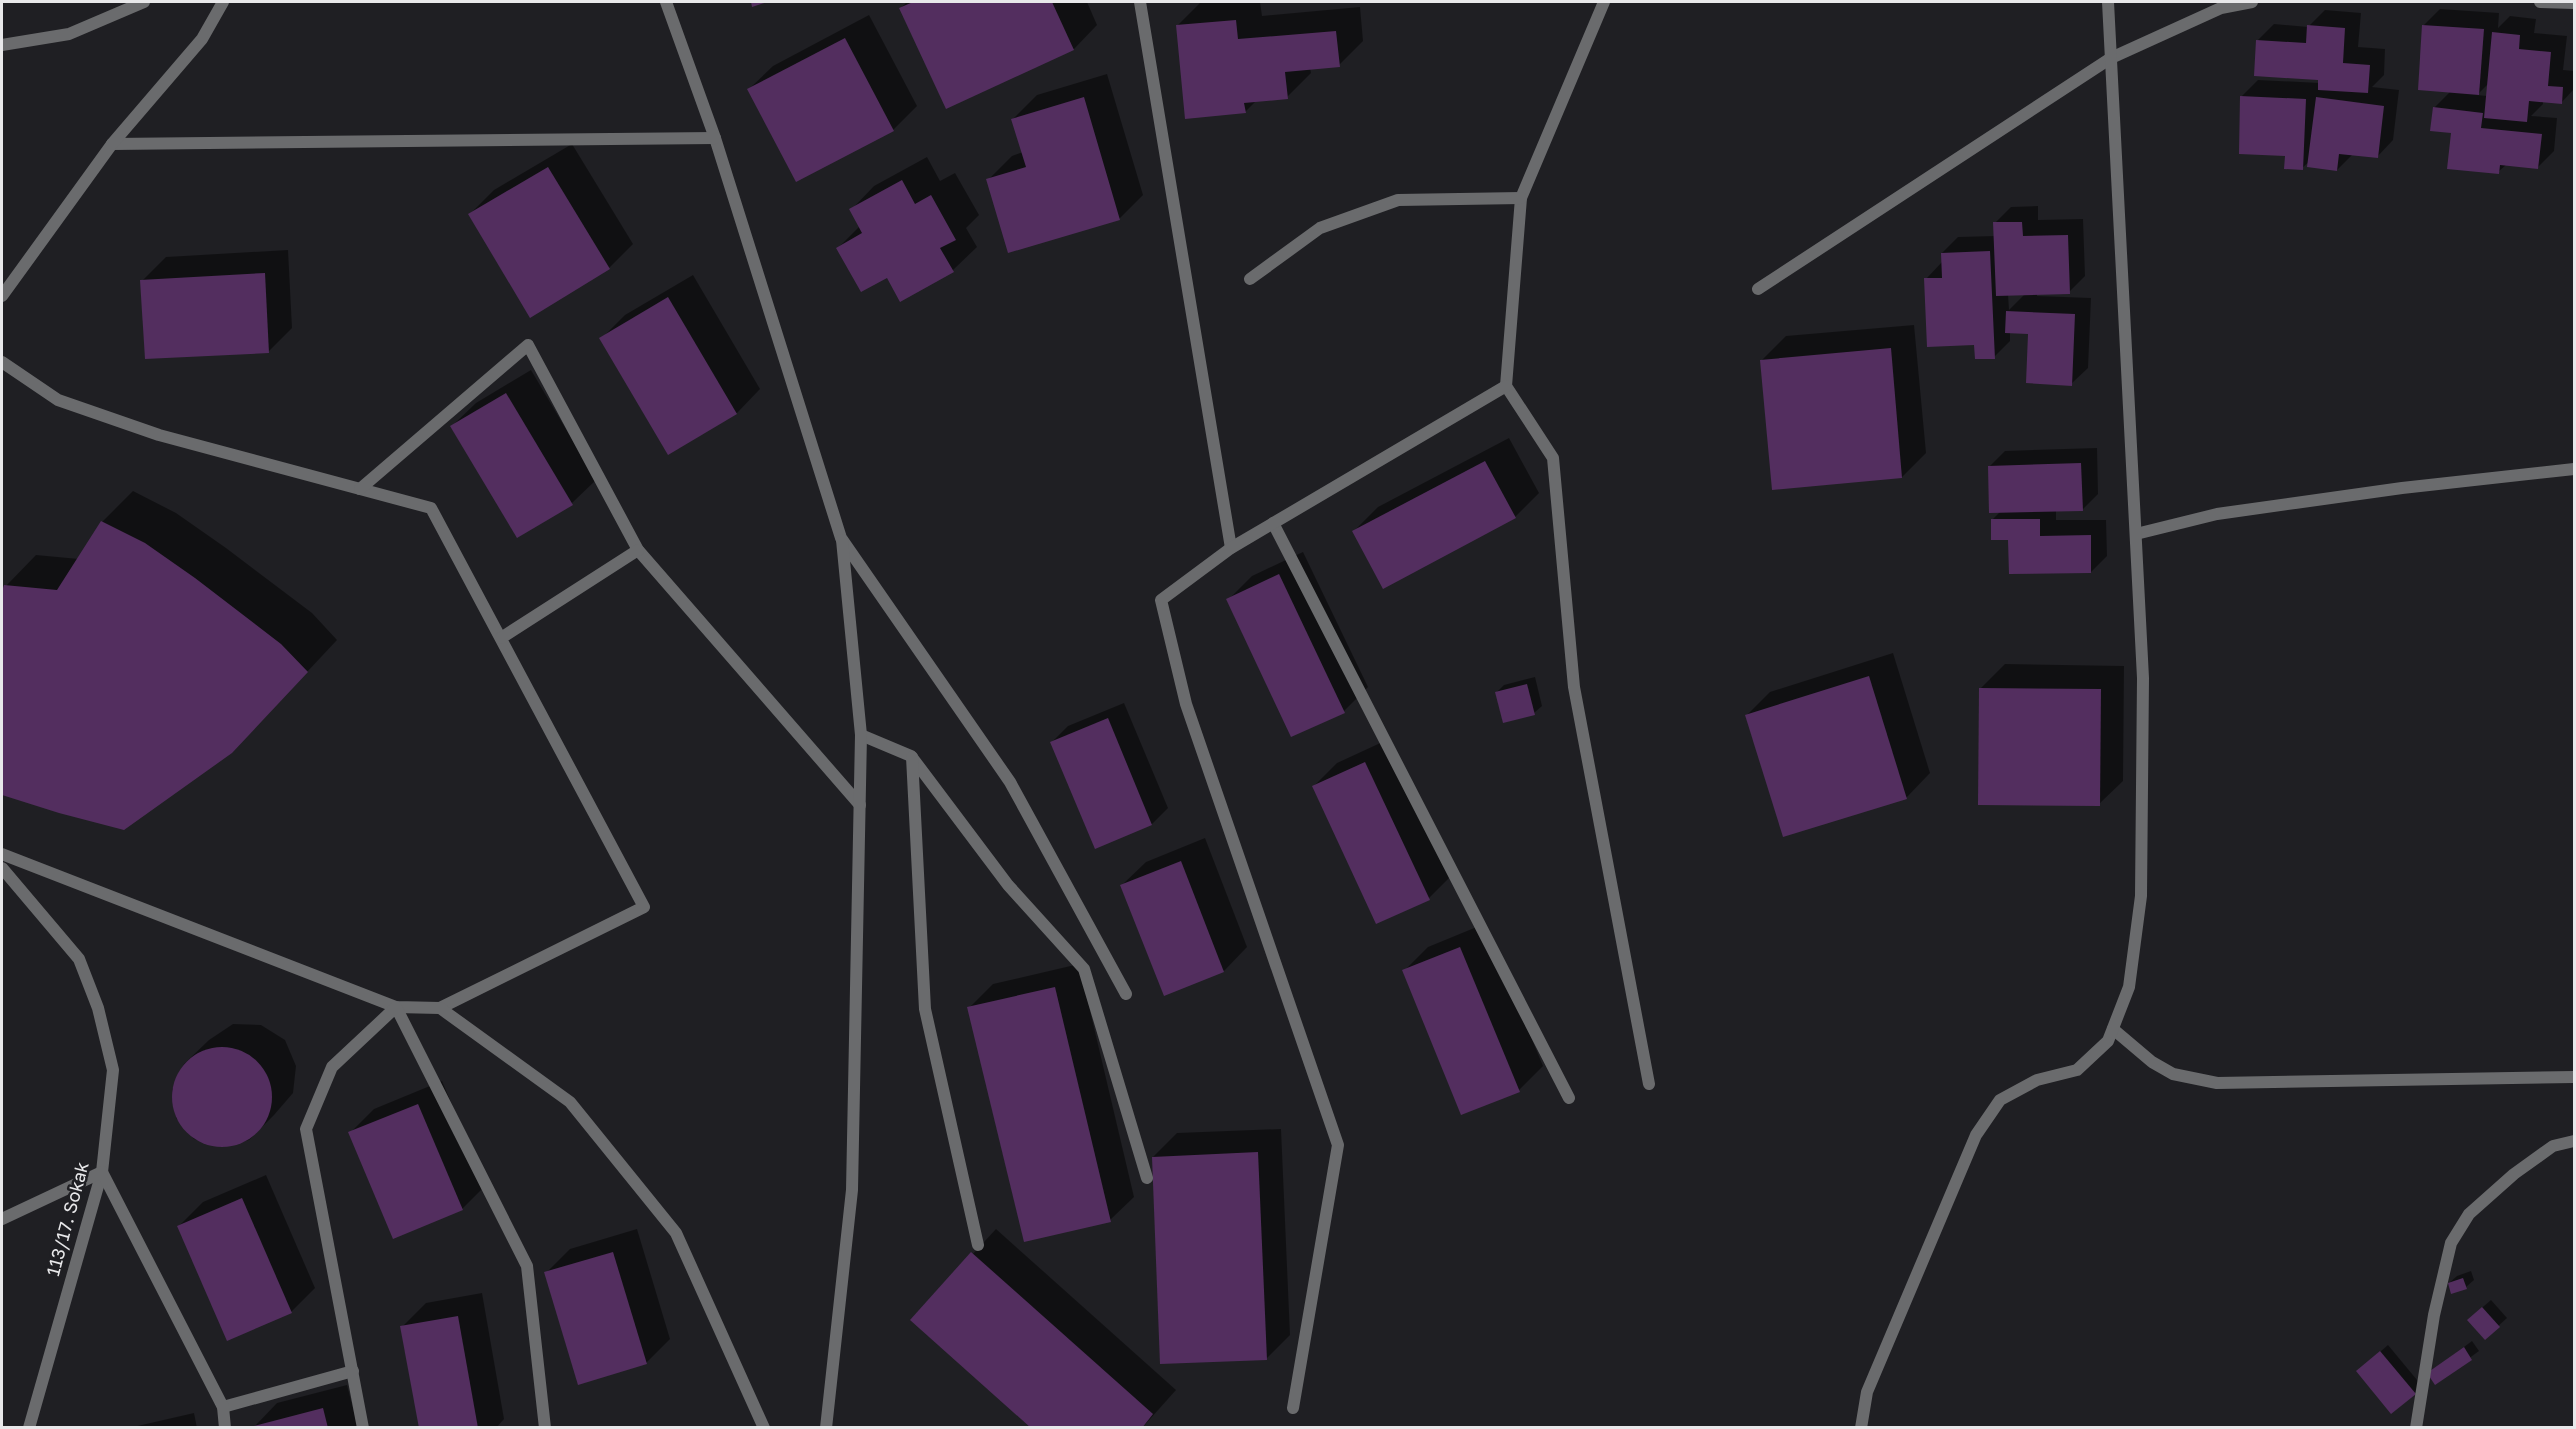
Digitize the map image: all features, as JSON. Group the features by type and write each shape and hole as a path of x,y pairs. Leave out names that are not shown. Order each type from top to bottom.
{"street":[{"path":"2,45 69,34 144,2"},
{"path":"2,296 112,144 202,39 224,2"},
{"path":"666,2 715,138 841,538 861,735 860,805 852,1190 826,1428"},
{"path":"1140,2 1231,548"},
{"path":"1604,2 1521,198 1506,386 1553,458 1574,687 1649,1084"},
{"path":"1861,1428 1867,1392 1976,1134 2000,1100 2037,1080 2077,1070 2108,1041 2129,987 2140,896 2143,678 2108,2"},
{"path":"1758,289 2111,58 2221,9 2252,2"},
{"path":"2540,2 2574,3"},
{"path":"112,144 715,138"},
{"path":"1250,279 1320,228 1398,200 1521,198"},
{"path":"360,489 528,345 638,550 860,805"},
{"path":"2,363 58,400 159,435 431,508 644,907 440,1008 396,1007 2,854"},
{"path":"1293,1408 1338,1145 1186,704 1161,600 1231,548 1506,386"},
{"path":"2136,534 2217,514 2402,488 2574,468"},
{"path":"1273,523 1569,1098"},
{"path":"841,538 1010,782 1126,994"},
{"path":"501,638 638,550"},
{"path":"861,735 912,756 1008,885 1084,969 1148,1178"},
{"path":"912,756 925,1009 978,1245"},
{"name":"113/17. Sokak","path":"2,868 79,959 98,1008 113,1070 102,1172 29,1428"},
{"path":"363,1428 306,1129 332,1068 396,1007"},
{"path":"396,1007 527,1266 545,1428"},
{"path":"440,1008 570,1102 676,1233 764,1428"},
{"path":"2113,1029 2152,1062 2173,1074 2217,1083 2574,1077"},
{"path":"2416,1428 2434,1314 2451,1243 2469,1214 2514,1174 2553,1146 2574,1141"},
{"path":"2,1219 102,1172 223,1407 225,1428"},
{"path":"223,1407 353,1371"}],"building":[{"path":"751,2 767,2 752,7"},
{"path":"913,2 1052,2 1074,50 946,109 899,8"},
{"path":"1236,20 1238,39 1336,31 1340,67 1285,72 1288,99 1244,103 1246,113 1185,119 1176,25"},
{"path":"2307,25 2345,28 2343,63 2370,65 2368,93 2318,90 2318,80 2254,76 2256,40 2306,43"},
{"path":"2422,25 2484,29 2479,95 2418,90"},
{"path":"2492,32 2520,35 2519,49 2551,52 2548,86 2563,87 2562,104 2529,101 2527,122 2484,118"},
{"path":"845,38 894,131 796,182 747,89"},
{"path":"2240,96 2306,99 2303,170 2284,169 2285,156 2239,154"},
{"path":"1084,97 1120,220 1008,253 986,179 1026,167 1011,119"},
{"path":"2316,97 2384,106 2378,158 2339,154 2337,171 2307,167"},
{"path":"2433,107 2483,113 2481,128 2542,134 2538,169 2500,165 2499,174 2447,169 2451,133 2430,131"},
{"path":"548,167 610,269 530,318 468,214"},
{"path":"902,180 915,204 931,195 956,240 940,248 954,272 900,302 887,278 861,292 836,248 862,233 849,209"},
{"path":"1993,222 2022,222 2023,236 2068,235 2070,294 1996,296"},
{"path":"1990,251 1995,359 1975,359 1974,345 1927,347 1924,278 1942,278 1941,253"},
{"path":"265,273 269,353 145,359 140,280"},
{"path":"668,297 737,414 668,455 599,338"},
{"path":"2006,311 2075,314 2072,386 2026,383 2028,334 2005,333"},
{"path":"1891,348 1902,478 1772,490 1760,360"},
{"path":"506,393 573,505 517,538 450,426"},
{"path":"1485,461 1516,518 1383,589 1352,531"},
{"path":"2081,463 2083,511 1989,513 1988,466"},
{"path":"1991,519 2040,519 2040,536 2091,535 2091,573 2009,574 2008,540 1991,540"},
{"path":"101,521 145,543 195,578 281,644 308,672 232,753 124,830 2,795 2,591 4,585 57,590"},
{"path":"1279,574 1345,713 1291,737 1226,599"},
{"path":"1869,676 1907,799 1783,837 1745,715"},
{"path":"1527,684 1535,715 1503,723 1495,692"},
{"path":"1979,688 2101,689 2100,806 1978,805"},
{"path":"1108,718 1152,825 1095,849 1050,742"},
{"path":"1365,762 1430,900 1376,924 1312,786"},
{"path":"1181,861 1224,972 1164,996 1120,885"},
{"path":"1460,947 1520,1092 1461,1115 1402,970"},
{"path":"1055,987 1111,1222 1024,1242 967,1007"},
{"path":"222,1047 241,1050 258,1061 269,1078 272,1097 269,1116 258,1133 241,1144 222,1147 203,1144 186,1133 175,1116 172,1097 175,1078 186,1061 203,1050"},
{"path":"418,1104 463,1210 393,1239 348,1132"},
{"path":"1258,1152 1267,1360 1160,1364 1152,1157"},
{"path":"242,1198 292,1313 227,1341 177,1226"},
{"path":"613,1252 647,1364 578,1385 544,1272"},
{"path":"971,1252 1153,1414 1142,1428 1031,1428 910,1320"},
{"path":"2463,1278 2467,1289 2451,1294 2448,1283"},
{"path":"2482,1307 2500,1327 2485,1340 2467,1320"},
{"path":"458,1316 478,1428 419,1428 400,1326"},
{"path":"2464,1347 2472,1360 2435,1385 2427,1373"},
{"path":"2380,1351 2416,1394 2391,1414 2356,1371"},
{"path":"323,1408 328,1428 250,1428 250,1427"}]}
